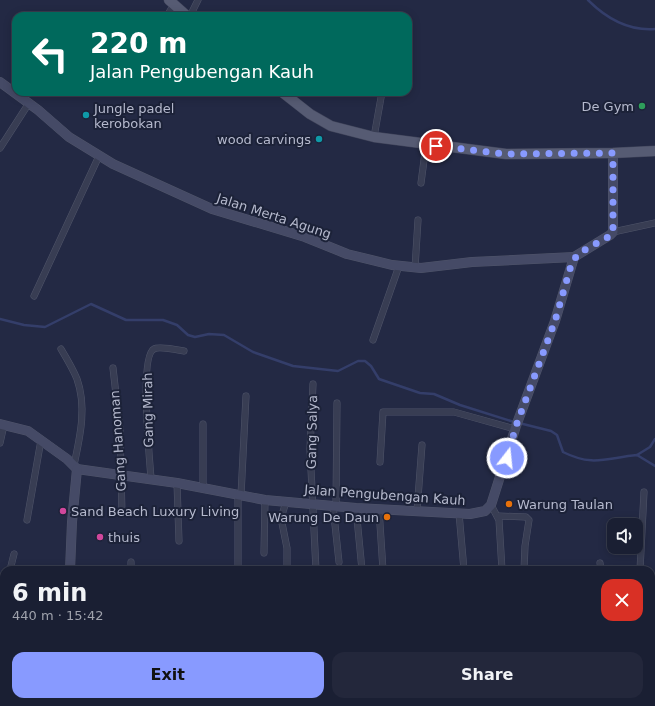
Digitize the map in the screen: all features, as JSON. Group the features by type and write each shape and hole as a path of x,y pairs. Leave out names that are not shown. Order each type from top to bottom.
{"main road":[{"path":"172,2 184,12"},
{"path":"287,96 310,114 331,126 374,137 426,145 506,154 613,153 655,148"}],"street":[{"path":"191,12 198,0"},
{"path":"168,12 172,2"},
{"name":"Jalan Merta Agung","path":"0,82 12,90"},
{"name":"Jalan Merta Agung","path":"20,96 69,137 99,156 212,209 305,237 347,254 399,266 415,268 472,262 574,257"},
{"path":"374,137 381,96"},
{"path":"0,148 30,103"},
{"path":"421,183 426,145"},
{"path":"613,153 613,232"},
{"path":"34,296 99,156"},
{"path":"415,268 418,220"},
{"path":"502,566 498,516 491,505 517,424 552,328 574,257 610,236 613,232 655,223"},
{"path":"373,340 399,266"},
{"name":"Gang Mirah","path":"151,479 146,396 149,356 151,351 156,348 184,351"},
{"path":"61,350 77,378 82,404 76,467 70,566"},
{"name":"Gang Hanoman","path":"113,368 118,412 122,475 122,514"},
{"name":"Gang Salya","path":"313,384 310,449 316,566"},
{"path":"238,566 240,495 246,396"},
{"path":"338,403 334,506 339,562"},
{"path":"380,462 383,412 454,412 517,424"},
{"path":"0,443 2,424"},
{"name":"Jalan Pengubengan Kauh","path":"2,424 24,429 76,467 177,483 265,500 356,508 478,514 491,505"},
{"path":"202,424 203,488"},
{"path":"27,520 41,440"},
{"path":"417,511 422,445"},
{"path":"177,483 179,541"},
{"path":"640,566 644,492"},
{"path":"264,553 265,500"},
{"path":"286,502 281,518 287,548 287,566"},
{"path":"356,508 362,566"},
{"path":"379,509 383,566"},
{"path":"459,513 464,566"},
{"path":"498,516 526,517 528,520 524,566"},
{"path":"11,566 14,554"}],"waterway":[{"path":"588,0 610,18 618,22 636,28 655,29"},
{"path":"0,319 24,325 45,327 91,304 126,320 163,320 177,325 188,335 195,337 209,334 224,335 253,352 293,366 338,371 358,361 365,361 371,366 379,379 420,393 434,394 460,405 514,422"},
{"path":"519,423 551,431 557,435 563,452 574,457 600,460 637,455 655,466"},
{"path":"637,455 650,447 655,439"}],"place":[{"name":"De Gym","path":"642,106"},
{"name":"Jungle padel kerobokan","path":"86,115"},
{"name":"wood carvings","path":"319,139"},
{"name":"Warung Taulan","path":"509,504"},
{"name":"Sand Beach Luxury Living","path":"63,511"},
{"name":"Warung De Daun","path":"387,517"},
{"name":"thuis","path":"100,537"}],"route":[{"path":"436,146 506,154 538,155 613,153 613,232 610,236 574,257 555,321 516,426 507,458"}]}
